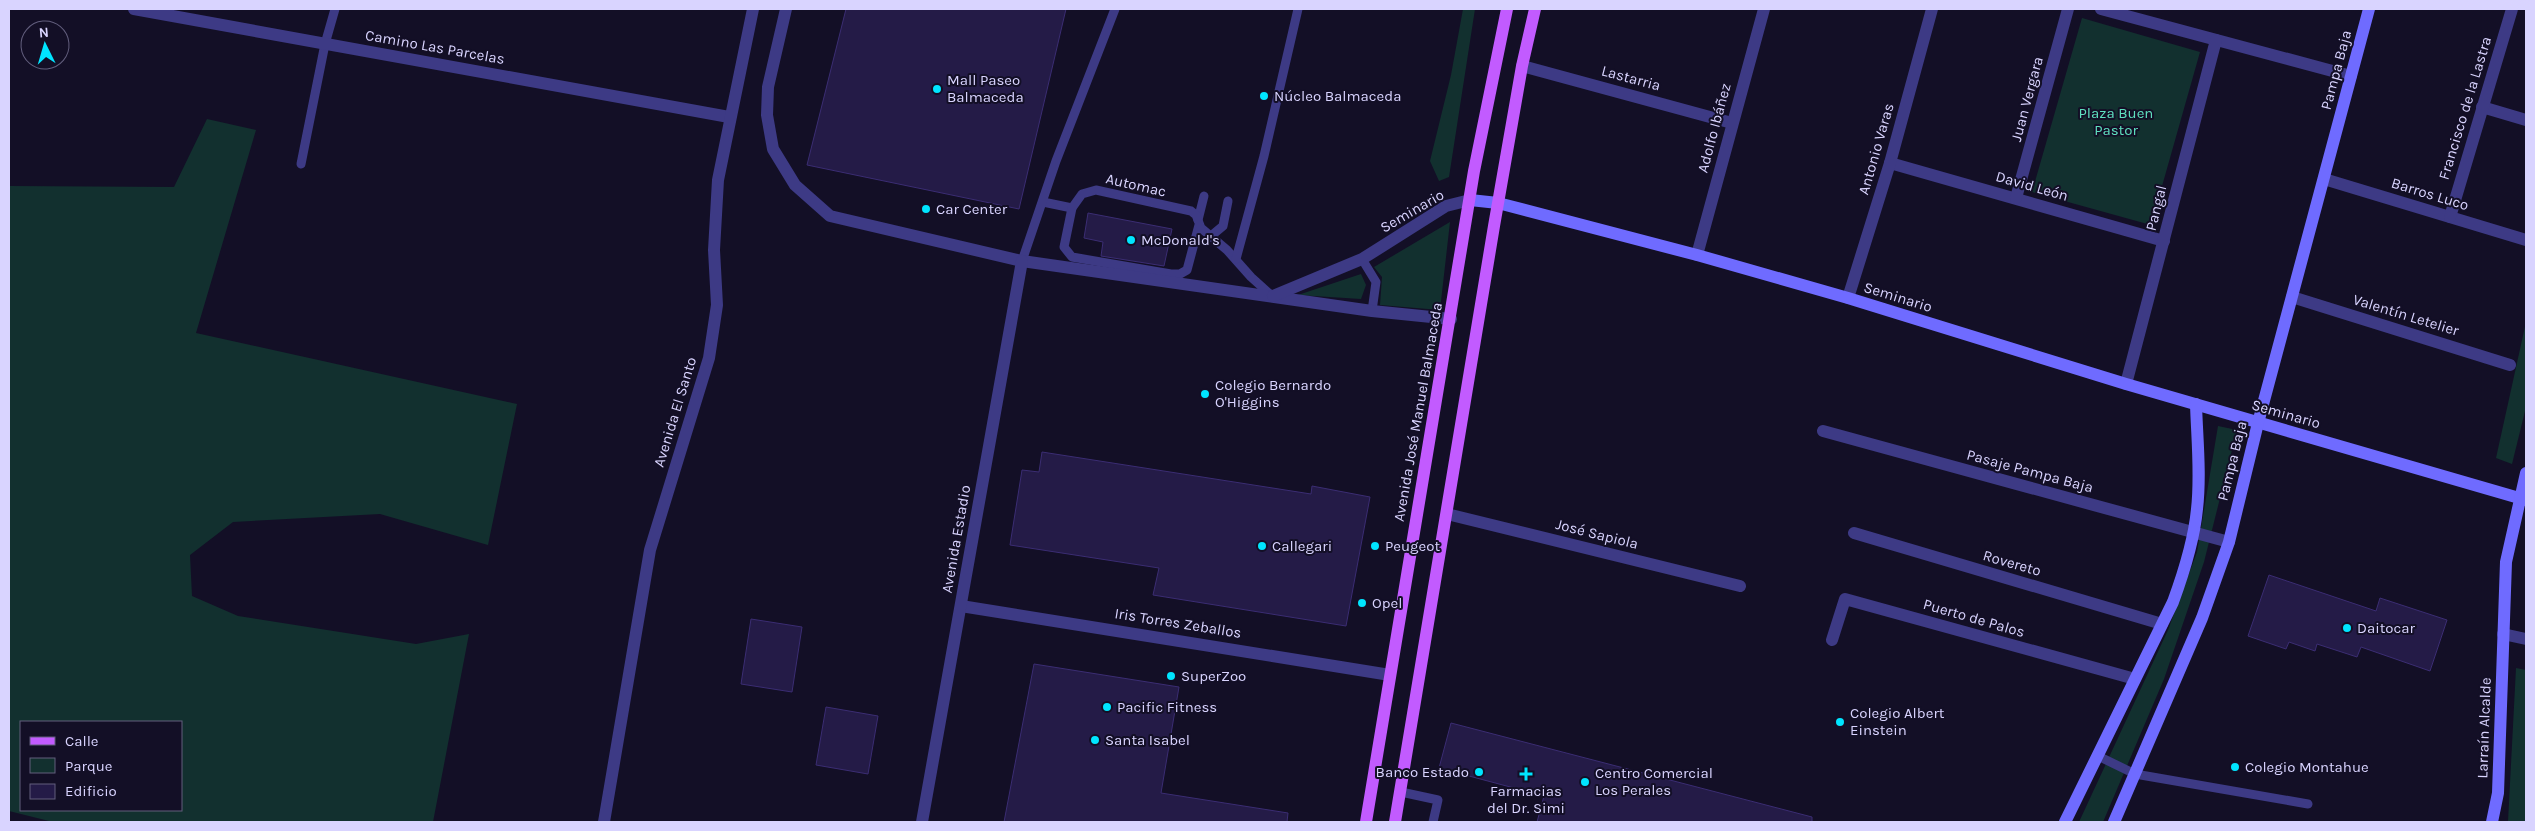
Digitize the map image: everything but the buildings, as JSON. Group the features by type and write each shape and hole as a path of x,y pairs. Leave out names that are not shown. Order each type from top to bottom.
{"main road":[{"name":"Avenida José Manuel Balmaceda","path":"1366,822 1470,200 1507,9"},
{"path":"1395,822 1498,203 1522,66 1535,9"}],"street":[{"name":"Camino Las Parcelas","path":"134,9 729,117"},
{"name":"Avenida El Santo","path":"604,822 650,550 709,358 718,305 714,250 718,180 729,117 753,9"},
{"path":"786,9 768,87 767,115 773,150 795,185 830,216 1022,261 1372,311 1451,319"},
{"name":"Adolfo Ibáñez","path":"1697,255 1764,9"},
{"name":"Antonio Varas","path":"1848,298 1890,163 1932,9"},
{"name":"Juan Vergara","path":"2016,198 2068,9"},
{"path":"2101,9 2351,76"},
{"name":"Pampa Baja","path":"2114,822 2202,618 2229,542 2258,422 2369,9"},
{"name":"Francisco de la Lastra","path":"2450,217 2512,9"},
{"name":"Pangal","path":"2126,384 2216,40"},
{"name":"Lastarria","path":"1522,66 1732,123"},
{"path":"2482,107 2526,120"},
{"name":"David León","path":"1890,163 2164,241"},
{"name":"Barros Luco","path":"2324,178 2526,240"},
{"name":"Seminario","path":"1272,297 1362,259 1446,206 1470,200 1498,203 1697,255 1848,298 2126,384 2522,499"},
{"name":"Avenida Estadio","path":"922,822 1022,261"},
{"name":"Valentín Letelier","path":"2292,297 2510,365"},
{"name":"Pampa Baja","path":"2065,822 2162,624 2181,579 2194,532 2198,485 2196,404"},
{"name":"Pasaje Pampa Baja","path":"1823,432 2229,542"},
{"name":"Larraín Alcalde","path":"2492,822 2498,793 2506,562 2522,499 2526,473"},
{"name":"José Sapiola","path":"1447,514 1740,586"},
{"name":"Rovereto","path":"1854,533 2162,624"},
{"name":"Puerto de Palos","path":"1832,640 1845,599 2135,680"},
{"name":"Iris Torres Zeballos","path":"961,606 1390,674"},
{"path":"2504,634 2526,638"}],"lane":[{"path":"301,164 325,44 335,9"},
{"path":"1022,261 1091,68 1116,9"},
{"path":"1236,259 1251,206 1298,9"},
{"name":"Automac","path":"1072,208 1082,194 1096,190 1191,212 1211,236 1236,259 1250,277 1272,297"},
{"path":"1043,202 1072,208 1064,247 1072,257 1171,274 1187,270 1204,196"},
{"path":"1211,236 1222,226 1228,201"},
{"path":"1362,259 1376,282 1372,311"},
{"path":"2098,756 2135,774 2308,804"},
{"path":"1401,792 1438,800 1433,822"}],"green space":[{"path":"1463,9 1475,9 1449,177 1439,181 1430,161 1451,75"},
{"name":"Plaza Buen Pastor","path":"2082,18 2200,52 2151,225 2032,192"},
{"path":"207,119 256,130 196,333 517,404 488,545 380,514 233,522 190,555 192,596 238,616 416,644 469,634 433,822 53,822 9,811 9,186 174,187"},
{"path":"1450,222 1440,310 1380,305 1382,277 1374,267"},
{"path":"1361,274 1366,285 1361,299 1298,295"},
{"path":"2526,322 2526,407 2512,464 2496,458"},
{"path":"2218,426 2237,430 2204,562 2164,679 2103,822 2079,822 2168,630 2197,552"},
{"path":"2516,668 2526,670 2526,822 2508,822"}],"place":[{"name":"Mall Paseo Balmaceda","path":"937,89"},
{"name":"Núcleo Balmaceda","path":"1264,96"},
{"name":"Car Center","path":"926,209"},
{"name":"McDonald's","path":"1131,240"},
{"name":"Colegio Bernardo O'Higgins","path":"1205,394"},
{"name":"Callegari","path":"1262,546"},
{"name":"Peugeot","path":"1375,546"},
{"name":"Opel","path":"1362,603"},
{"name":"Daitocar","path":"2347,628"},
{"name":"SuperZoo","path":"1171,676"},
{"name":"Pacific Fitness","path":"1107,707"},
{"name":"Colegio Albert Einstein","path":"1840,722"},
{"name":"Santa Isabel","path":"1095,740"},
{"name":"Colegio Montahue","path":"2235,767"},
{"name":"Banco Estado","path":"1479,772"},
{"name":"Farmacias del Dr. Simi","path":"1526,774"},
{"name":"Centro Comercial Los Perales","path":"1585,782"}]}
